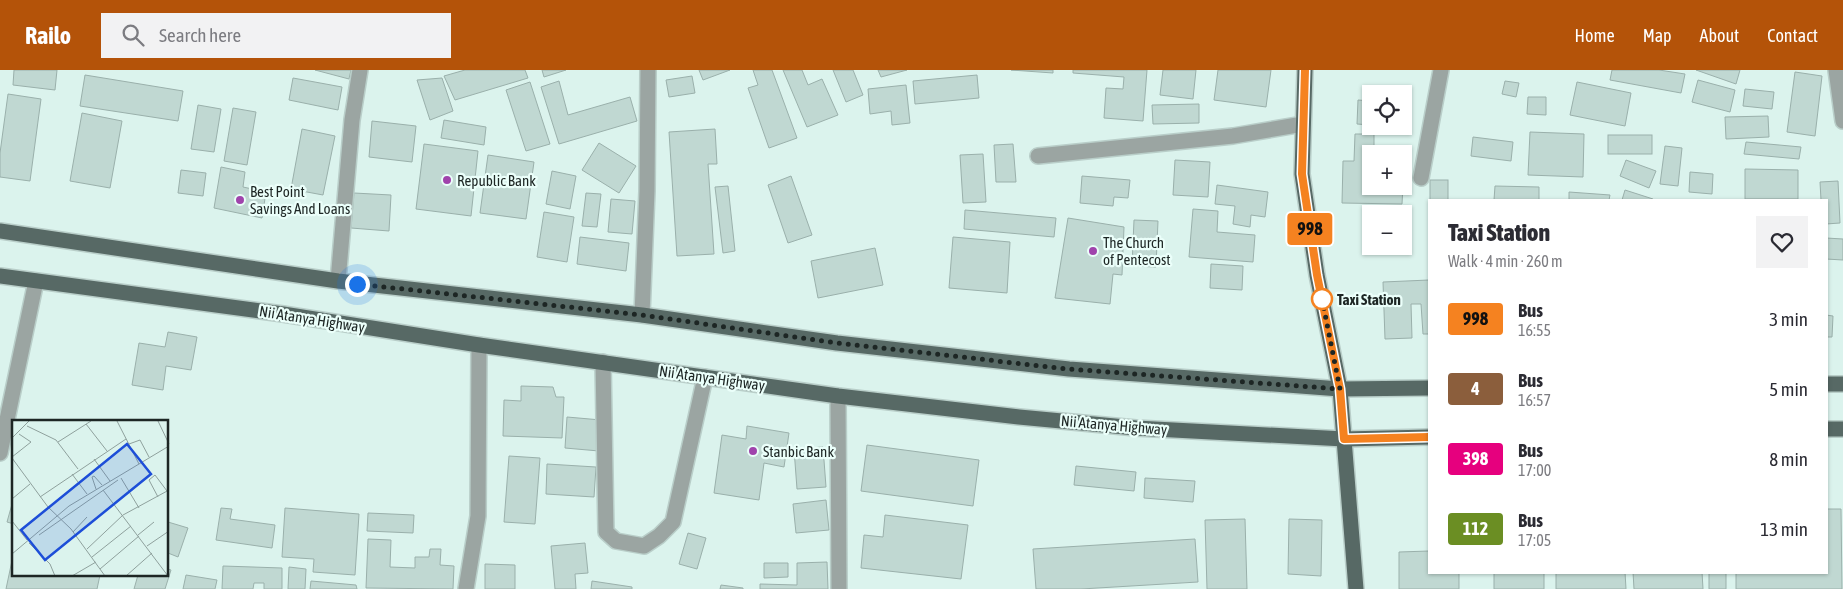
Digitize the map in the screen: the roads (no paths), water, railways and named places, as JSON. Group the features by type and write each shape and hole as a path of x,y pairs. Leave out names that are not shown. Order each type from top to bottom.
{"main road":[{"path":"1305,70 1302,174 1317,275 1340,389 1356,589"},
{"path":"0,231 338,281 642,315 837,343 1068,369 1340,389 1428,388"},
{"name":"Nii Atanya Highway","path":"0,276 283,314 479,345 838,396 1019,418 1136,428 1344,439 1428,437"},
{"path":"1828,384 1843,384"},
{"path":"1828,429 1843,428"}],"street":[{"path":"338,281 352,120 360,70"},
{"path":"642,315 647,182 648,70"},
{"path":"1421,178 1442,70"},
{"path":"1836,70 1843,121"},
{"path":"1038,156 1233,136 1303,124"},
{"path":"0,453 36,280"},
{"path":"466,589 478,516 479,345"},
{"path":"603,362 606,532 616,542 644,546 659,536 673,522 705,377"},
{"path":"838,396 839,589"}],"place":[{"name":"Republic Bank","path":"447,180"},
{"name":"Best Point Savings And Loans","path":"240,200"},
{"name":"The Church of Pentecost","path":"1093,251"},
{"name":"Taxi Station","path":"1322,299"},
{"name":"Stanbic Bank","path":"753,451"}]}
